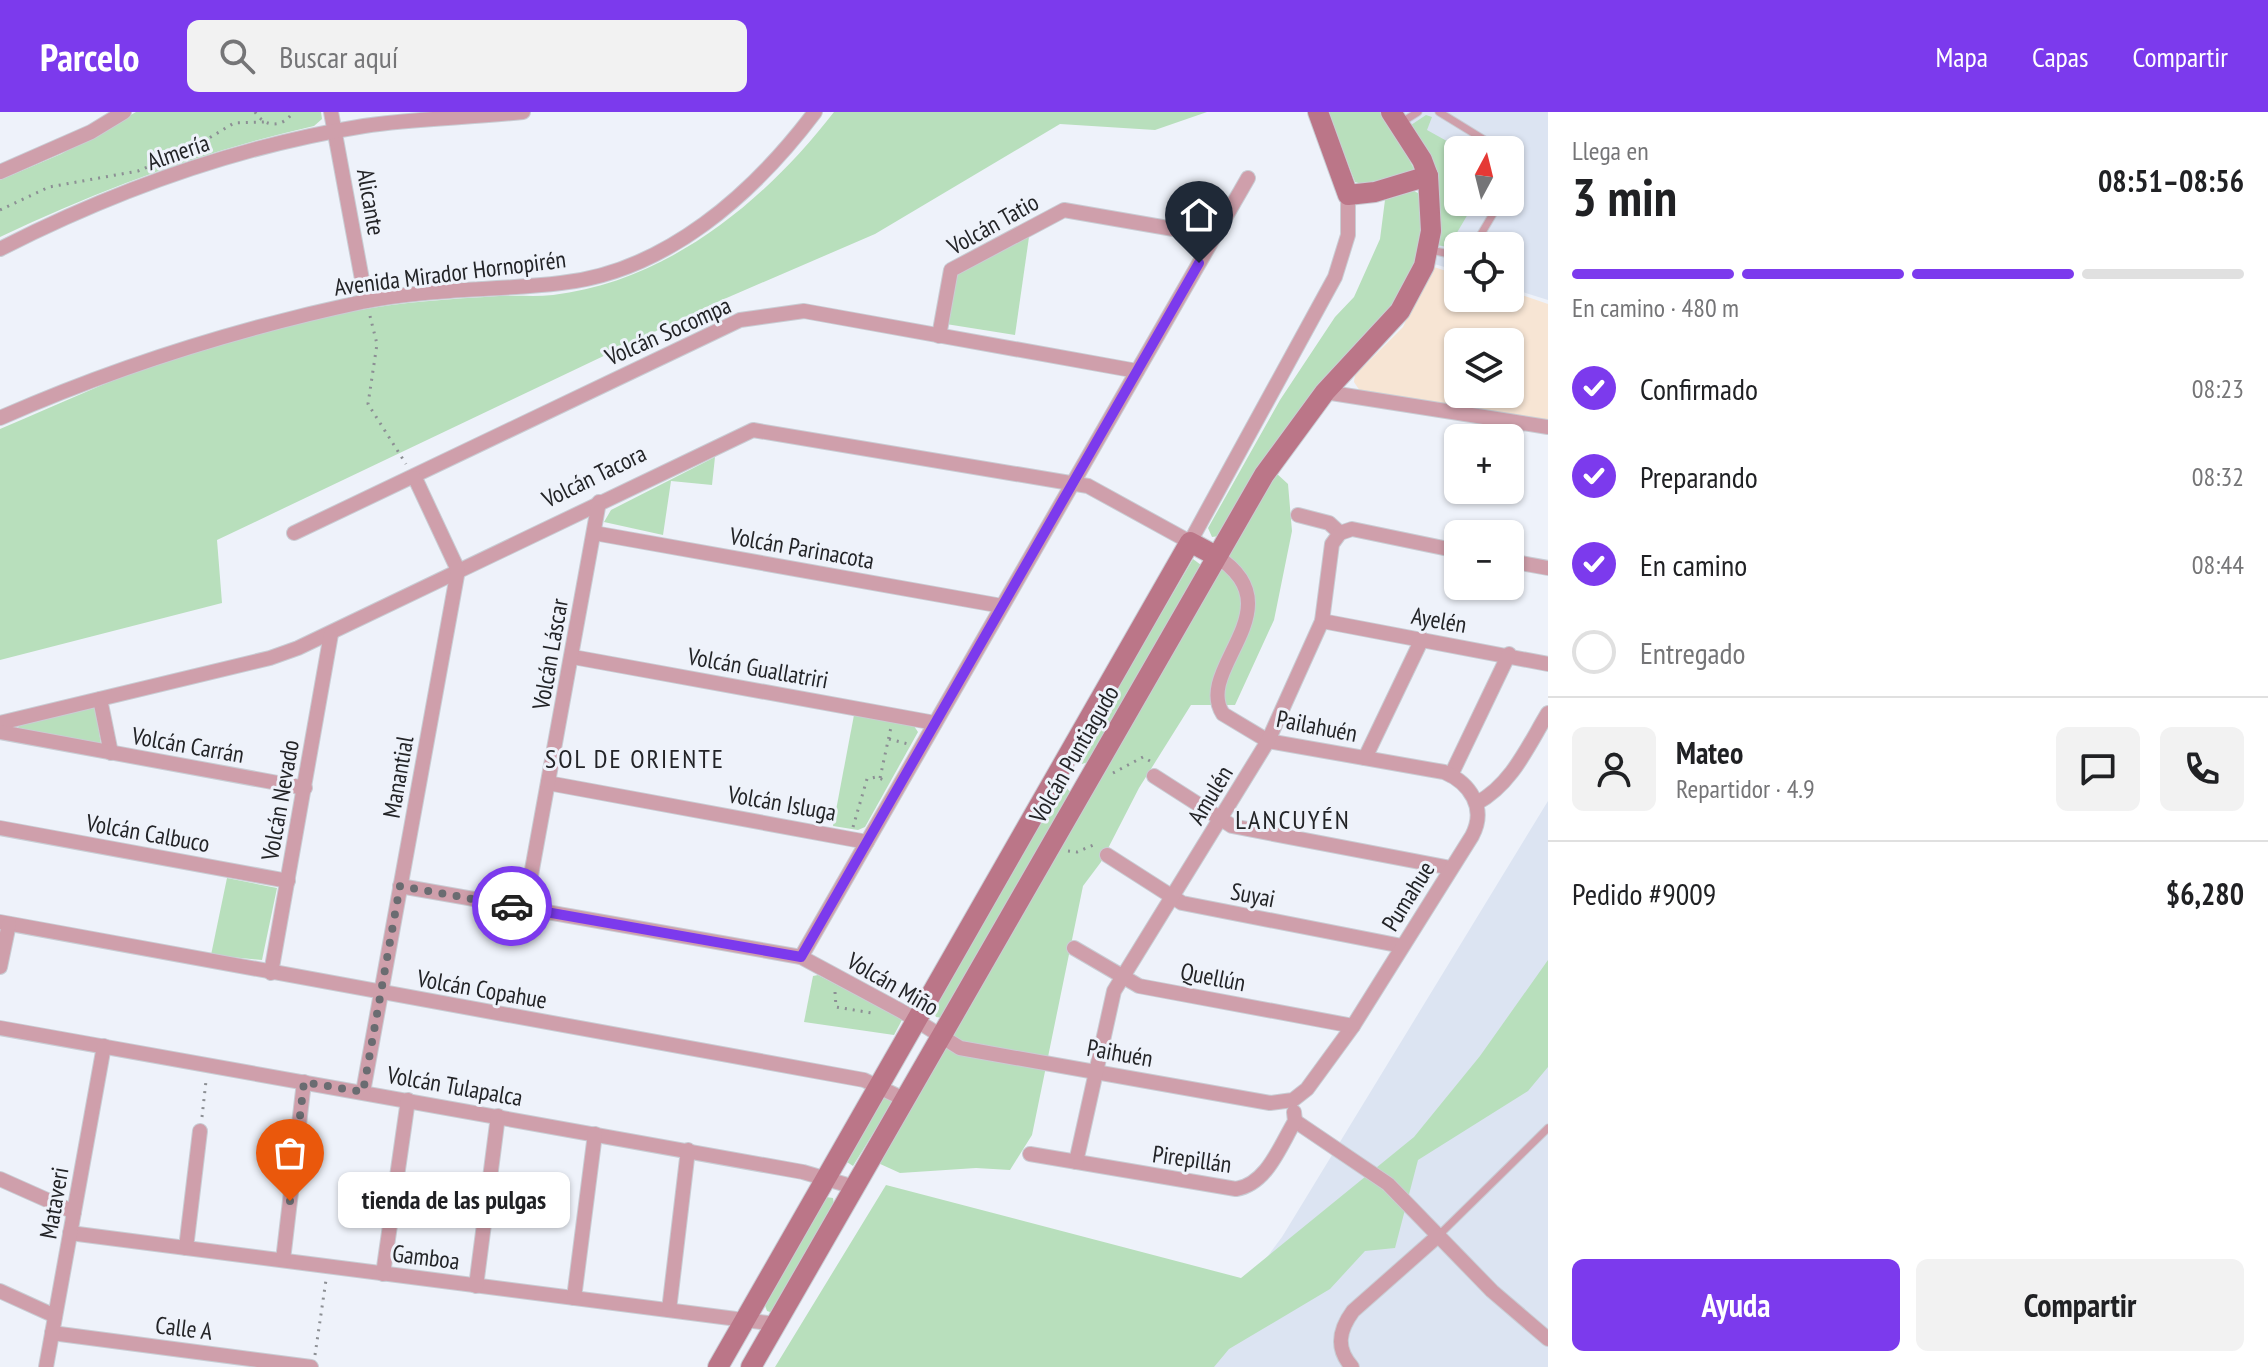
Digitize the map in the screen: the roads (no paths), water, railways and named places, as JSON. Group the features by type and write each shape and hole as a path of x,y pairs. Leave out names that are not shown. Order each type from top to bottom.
{"main road":[{"name":"Volcán Puntiagudo","path":"1318,112 1348,195"},
{"name":"Volcán Puntiagudo","path":"751,1367 1273,459 1325,392 1400,311 1418,281 1429,249 1432,212 1428,176 1395,118"},
{"path":"1348,195 1375,192 1428,176"},
{"name":"Volcán Puntiagudo","path":"718,1367 1190,542"},
{"name":"Volcán Tacora","path":"1190,542 1216,556"},
{"path":"1062,767 1086,783"}],"street":[{"path":"0,172 91,132 124,112"},
{"name":"Alicante","path":"331,112 366,301"},
{"name":"Almería","path":"0,249 89,207 214,161 383,124 523,112"},
{"name":"Avenida Mirador Hornopirén","path":"0,418 68,388 191,344 366,301 562,283 643,259 688,235 727,207 774,162 815,112"},
{"path":"801,957 1248,178"},
{"name":"Volcán Puntiagudo","path":"1190,542 1335,277 1348,235 1348,195"},
{"name":"Volcán Tatio","path":"939,336 951,270 1060,212 1214,236"},
{"name":"Volcán Socompa","path":"294,533 415,478 740,320 804,311 1137,371"},
{"path":"1325,392 1548,427"},
{"name":"Volcán Tacora","path":"0,723 270,658 331,634 753,430 1072,484 1104,493 1190,542"},
{"path":"415,478 458,570"},
{"name":"Volcán Láscar","path":"525,908 599,502"},
{"path":"1298,515 1329,523 1340,533 1352,529 1444,548"},
{"name":"Volcán Parinacota","path":"594,533 1002,606"},
{"name":"Amulén","path":"1095,1071 1108,1011 1122,977 1268,741 1322,621 1332,544 1340,533"},
{"name":"Pailahuén","path":"1216,556 1240,573 1249,594 1219,694 1220,709 1232,721 1268,741 1451,775"},
{"path":"1524,564 1548,568"},
{"name":"Manantial","path":"363,1092 458,570"},
{"name":"Ayelén","path":"1322,621 1509,654 1548,664"},
{"name":"Volcán Nevado","path":"271,973 331,634"},
{"path":"1365,758 1422,639"},
{"path":"1509,654 1451,775 1467,787 1477,803 1503,784 1548,713"},
{"name":"Volcán Guallatriri","path":"573,657 935,723"},
{"name":"Volcán Carrán","path":"100,699 111,753"},
{"name":"Volcán Carrán","path":"0,732 305,788"},
{"path":"1154,776 1232,826 1451,868"},
{"name":"Volcán Isluga","path":"548,783 867,842"},
{"name":"Pumahue","path":"1293,1100 1307,1089 1353,1026 1476,830 1477,803"},
{"name":"Volcán Calbuco","path":"0,828 288,881"},
{"name":"Suyai","path":"1107,855 1182,903 1402,946"},
{"name":"Volcán Miño","path":"400,886 801,957 942,1037"},
{"path":"0,967 4,923"},
{"name":"Volcán Copahue","path":"4,923 879,1085 906,1100"},
{"name":"Quellún","path":"1074,948 1139,986 1353,1026"},
{"name":"Volcán Tulapalca","path":"0,1028 688,1150 826,1176 854,1187"},
{"name":"Paihuén","path":"942,1037 969,1050 1270,1103 1293,1100"},
{"name":"Mataveri","path":"46,1367 104,1046"},
{"path":"1076,1162 1095,1071"},
{"path":"283,1260 304,1082"},
{"path":"383,1274 408,1100"},
{"path":"1293,1100 1295,1121 1335,1145 1388,1184 1492,1291 1548,1339"},
{"path":"476,1286 498,1116"},
{"name":"Pirepillán","path":"1030,1154 1223,1189 1244,1188 1261,1178 1295,1121"},
{"path":"186,1248 200,1131"},
{"path":"574,1298 595,1134"},
{"path":"669,1310 688,1150"},
{"path":"0,1179 74,1212"},
{"name":"Gamboa","path":"70,1233 776,1324"},
{"path":"1352,1367 1341,1350 1340,1332 1345,1322 1353,1311 1439,1235"},
{"path":"0,1291 55,1316"},
{"name":"Calle A","path":"52,1333 312,1367"}],"lane":[{"path":"1395,118 1418,112"},
{"path":"1439,112 1478,136"},
{"path":"1429,249 1444,253"},
{"path":"1439,1235 1548,1128"}],"place":[{"name":"tienda de las pulgas","path":"290,1201"}],"district":[{"name":"SOL DE ORIENTE","path":"635,758"},
{"name":"LANCUYÉN","path":"1293,819"}]}
